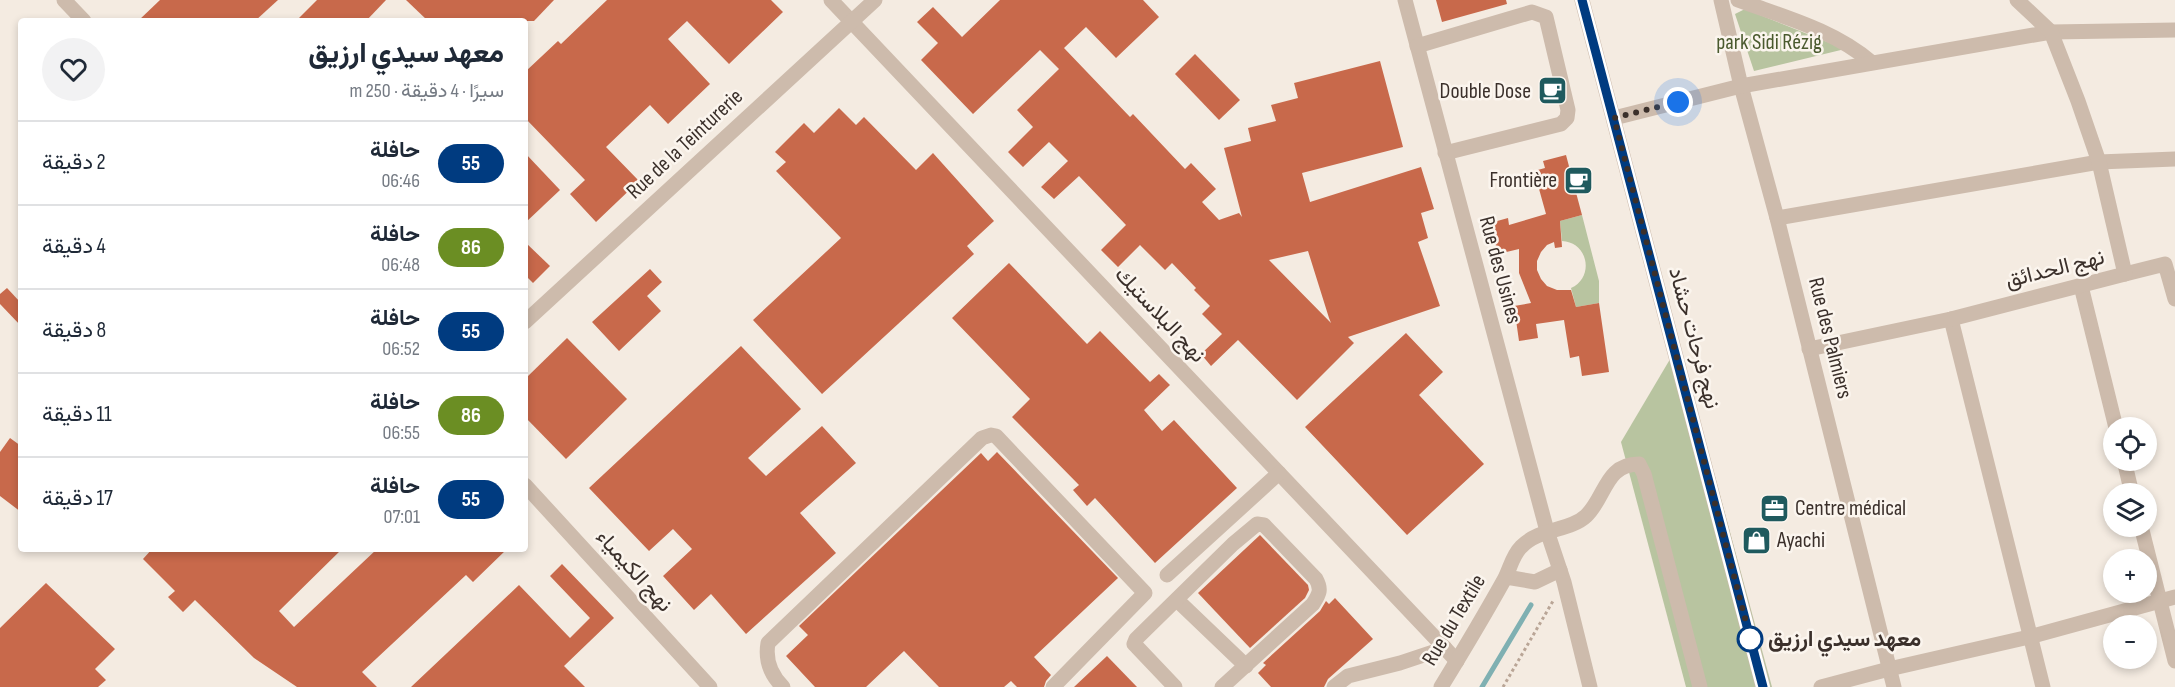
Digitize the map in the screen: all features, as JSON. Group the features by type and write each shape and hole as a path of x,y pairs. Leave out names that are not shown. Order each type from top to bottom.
{"street":[{"path":"64,0 81,18"},
{"name":"نهج البلاستيك","path":"831,0 1457,661"},
{"name":"Rue de la Teinturerie","path":"528,319 875,0"},
{"name":"Rue des Usines","path":"1405,0 1547,531 1570,603 1590,687"},
{"name":"نهج فرحات حشاد","path":"1582,0 1763,687"},
{"name":"Rue des Palmiers","path":"1721,0 1894,687"},
{"path":"1738,0 1834,37 1854,47 1871,62"},
{"name":"نهج الحدائق","path":"1809,349 1952,319 2125,274 2099,162 2050,32 2017,0"},
{"path":"1416,46 1532,12 1545,18 1568,110 1567,118 1561,124 1445,153"},
{"path":"1614,118 1741,86 2050,32 2175,30"},
{"path":"1777,218 2099,162 2175,159"},
{"path":"2125,274 2170,263 2175,299"},
{"path":"2080,286 2113,417"},
{"path":"1952,319 2043,687"},
{"path":"783,687 775,679 766,656 768,643 982,438 991,435 996,436 1164,614"},
{"name":"Rue du Textile","path":"1441,687 1506,577 1521,547 1547,531 1577,523 1587,515 1616,471 1626,464 1638,465 1644,474 1700,687"},
{"path":"1167,575 1279,473"},
{"name":"نهج الكيمياء","path":"528,488 710,687"},
{"path":"1174,687 1134,644 1233,544 1257,524 1264,525 1316,579 1320,586 1320,593 1312,604 1222,687"},
{"path":"2144,537 2175,661"},
{"path":"1506,577 1535,582 1562,576"},
{"path":"1053,687 1145,593"},
{"path":"1821,687 2029,637 2175,597"},
{"path":"1177,600 1246,666"},
{"path":"1334,687 1348,676 1400,663 1445,648"}],"path":[{"path":"1503,687 1562,576"}],"green space":[{"name":"park Sidi Rézig","path":"1745,9 1845,49 1754,71 1735,14"},
{"path":"1582,215 1599,281 1599,303 1576,307 1571,288 1579,283 1583,276 1586,269 1585,261 1578,247 1562,241 1560,221"},
{"path":"1679,344 1772,687 1686,687 1621,442"}],"building":[{"path":"160,0 278,0 258,18 141,18"},
{"path":"317,0 386,0 369,18 299,18"},
{"path":"406,0 554,0 534,21 528,21 528,18 425,18"},
{"path":"607,0 771,0 783,12 729,64 687,21 668,39 710,84 668,124 650,105 606,147 639,181 596,222 570,194 585,180 528,121 528,69 558,41 561,44"},
{"path":"1000,0 1143,0 1159,17 1116,58 1086,27 1064,48 1130,117 1133,114 1185,169 1191,163 1216,189 1202,202 1219,220 1239,213 1242,217 1224,148 1251,141 1248,128 1276,121 1271,105 1298,98 1294,83 1380,61 1403,147 1302,173 1310,202 1421,167 1434,209 1421,213 1428,238 1418,242 1440,306 1348,337 1354,343 1297,400 1238,340 1211,366 1201,354 1222,334 1202,314 1210,306 1194,290 1196,288 1172,263 1165,270 1140,245 1118,267 1101,250 1126,225 1079,176 1054,199 1041,187 1068,161 1049,142 1023,167 1008,152 1033,127 1017,110 1059,69 1040,50 973,114 921,60 938,43 917,22 933,7 962,37","holes":["1308,251 1331,323 1269,260"]},
{"path":"1436,0 1506,0 1507,4 1442,22"},
{"path":"1195,54 1240,100 1219,120 1175,74"},
{"path":"839,108 856,125 864,117 916,170 933,153 994,221 967,246 974,254 822,394 753,320 841,238 776,171 786,162 775,152 804,123 814,133"},
{"path":"1566,155 1582,215 1560,221 1562,247 1555,248 1554,242 1547,245 1537,261 1537,270 1547,286 1557,290 1571,290 1576,307 1599,303 1609,372 1582,376 1579,356 1570,358 1564,320 1536,324 1538,338 1519,341 1514,306 1531,303 1519,273 1519,249 1498,254 1490,223 1508,218 1509,225 1546,214 1534,171 1545,168 1543,161"},
{"path":"528,156 560,190 528,220"},
{"path":"528,245 550,266 533,283 528,278"},
{"path":"1009,263 1087,344 1100,331 1150,382 1159,374 1170,385 1144,410 1162,431 1174,420 1237,488 1155,563 1095,498 1087,506 1073,490 1079,485 1012,417 1030,399 952,318"},
{"path":"650,269 662,282 647,296 661,311 619,351 592,322"},
{"path":"7,288 18,300 18,323 0,304 0,294"},
{"path":"1406,333 1443,372 1419,395 1484,464 1407,535 1305,427"},
{"path":"567,338 627,399 566,459 528,420 528,376"},
{"path":"741,346 801,409 748,458 766,476 822,426 856,463 800,513 836,553 746,634 711,594 694,610 663,576 692,549 673,529 649,551 589,488"},
{"path":"10,438 18,444 18,510 0,496 0,452"},
{"path":"997,452 1118,578 1034,657 1051,675 1044,687 1017,687 1011,681 1004,687 939,687 904,651 866,687 815,687 786,656 808,635 799,626 981,453 988,461"},
{"path":"1260,535 1308,585 1309,590 1305,598 1250,648 1198,593"},
{"path":"149,552 339,552 279,611 294,627 374,552 504,552 473,582 466,575 362,672 377,687 297,687 254,658 195,600 183,612 168,597 175,591 143,559"},
{"path":"562,564 614,618 564,666 585,687 411,687 519,585 570,638 590,618 550,576"},
{"path":"46,583 115,649 95,669 106,680 98,687 0,687 0,628"},
{"path":"1335,598 1373,639 1328,679 1324,687 1271,687 1258,673 1266,665 1263,663 1320,611 1326,601 1329,604"},
{"path":"1107,656 1137,687 1074,687"}],"waterway":[{"path":"1482,687 1531,605"}],"bus line":[{"name":"55","path":"1582,0 1763,687"}],"place":[{"name":"Double Dose","path":"1552,91"},
{"name":"Frontière","path":"1578,180"},
{"name":"Centre médical","path":"1774,508"},
{"name":"Ayachi","path":"1756,540"},
{"name":"معهد سيدي ارزيق","path":"1750,639"}],"route":[{"path":"1678,102 1614,118 1751,641 1750,639"}]}
